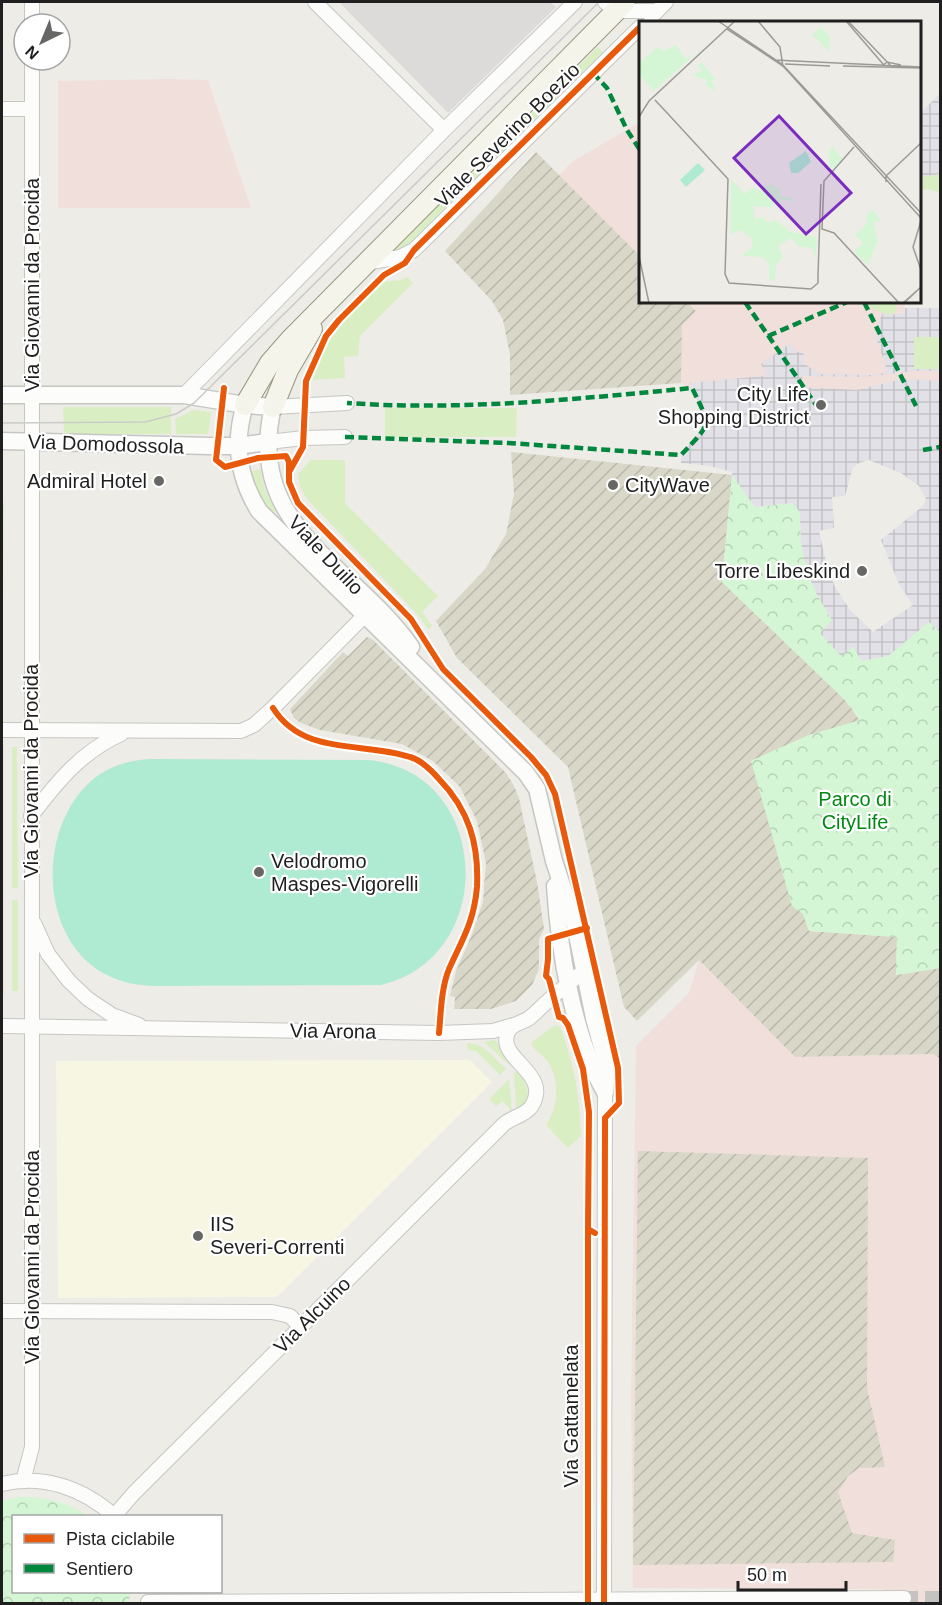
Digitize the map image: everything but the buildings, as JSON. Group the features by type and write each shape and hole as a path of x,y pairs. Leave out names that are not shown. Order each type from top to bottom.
{"main road":[{"name":"Viale Severino Boezio","path":"245,405 270,363 290,340 615,5"},
{"name":"Viale Severino Boezio","path":"273,407 300,347 332,297"}],"street":[{"path":"315,2 444,130"},
{"path":"184,395 444,130 574,2"},
{"path":"615,5 662,6"},
{"path":"646,21 662,6"},
{"name":"Viale Severino Boezio","path":"366,263 400,257 414,250 639,28"},
{"name":"Via Giovanni da Procida","path":"23,1480 32,1448 33,1311 32,72"},
{"path":"2,109 32,109"},
{"path":"2,395 184,395 273,407 347,403"},
{"name":"Viale Duilio","path":"245,405 239,423 237,446 243,478 259,511 435,682 526,773 537,789 554,861 575,925 607,1065 605,1092"},
{"name":"Viale Duilio","path":"273,407 269,425 268,465 274,488 282,504 292,520 395,628 435,682"},
{"path":"268,442 345,437"},
{"name":"Via Domodossola","path":"2,441 210,446 237,446 268,442"},
{"path":"2,730 241,730 254,725 365,615"},
{"path":"31,816 61,777 77,761 93,748 126,731"},
{"name":"Viale Duilio","path":"554,861 558,929 569,984 594,1072 605,1092"},
{"name":"Via Arona","path":"31,916 48,954 69,981 88,999 112,1015 149,1028"},
{"path":"515,1025 528,1018 584,971"},
{"name":"Via Arona","path":"2,1026 439,1033 493,1031 515,1025"},
{"name":"Via Alcuino","path":"115,1515 134,1493 499,1130 531,1107 536,1088 532,1078 507,1044 507,1033 515,1025"},
{"name":"Via Gattamelata","path":"604,1600 605,1092"},
{"path":"2,1311 272,1312 290,1316 301,1327"},
{"path":"2,1484 23,1480 70,1488 96,1501 113,1515"},
{"path":"147,1599 904,1598"}],"shaded area":[{"path":"339,2 550,2 556,7 448,113"},
{"path":"208,80 251,208 58,208 58,81"},
{"path":"940,93 940,174 921,177 921,113"},
{"path":"639,123 639,255 559,175 572,162"},
{"path":"536,152 639,255 639,303 687,303 696,311 682,325 681,383 510,395 510,355 503,320 492,301 445,251"},
{"name":"City Life Shopping District","path":"687,303 905,303 904,312 940,314 940,525 919,486 885,465 869,460 853,467 845,496 708,417 696,393 681,383 682,325 696,311"},
{"name":"City Life Shopping District","path":"905,308 940,308 940,337 914,337 914,369 940,369 940,371 914,371 865,377 803,376 800,387 857,390 903,379 940,381 940,632 929,622 888,656 862,661 853,647 841,656 820,633 832,620 816,593 807,571 801,543 800,512 792,503 755,507 732,472 710,466 681,463 681,455 701,429 704,418 690,383 764,376 766,373 761,364 791,343 796,351 804,354 803,363 820,374 885,373 887,370 874,332 883,313 891,315 904,313","holes":["869,460 901,473 919,486 926,498 923,506 881,540 899,584 913,605 873,632 850,610 834,585 819,531 834,528 832,497 845,496 853,467"]},
{"path":"511,452 732,475 722,582 845,700 860,721 809,735 751,761 809,931 897,937 896,975 940,968 940,1059 934,1054 795,1057 699,960 637,1021 624,1007 568,767 457,658 436,621 485,569 506,534 514,494"},
{"path":"367,637 373,640 506,773 519,798 537,882 544,929 539,939 539,969 532,985 516,1001 491,1009 454,1009 455,997 450,996 456,971 483,902 486,863 477,821 460,787 433,761 402,744 320,730 301,723 294,718 290,709 343,652 348,656"},
{"path":"2,744 4,744 4,994 2,994"},
{"path":"699,960 795,1057 934,1054 940,1059 940,1603 884,1603 883,1589 633,1588 631,1399 636,1046 689,993"},
{"name":"IIS Severi-Correnti","path":"470,1060 492,1082 277,1297 58,1298 56,1061"},
{"path":"638,1151 868,1158 867,1388 885,1467 859,1468 848,1476 838,1492 852,1533 895,1540 893,1562 633,1565"}],"green space":[{"path":"598,47 603,52 400,252 394,250"},
{"path":"940,174 940,193 928,189 921,191 921,177"},
{"path":"407,277 413,283 360,336 358,356 344,357 345,378 308,380 320,352 341,321 381,282 401,280"},
{"path":"866,303 896,303 896,311 891,315 874,309"},
{"path":"914,337 940,337 940,369 914,369"},
{"path":"63,407 171,407 171,434 64,434"},
{"path":"385,408 517,408 516,437 385,437"},
{"path":"193,410 211,412 208,434 176,434 175,419"},
{"path":"311,460 345,460 345,503 438,596 422,612 432,626 428,629 418,615 307,499 300,487 298,474"},
{"path":"260,469 265,490 276,512 272,514 261,500 249,472"},
{"name":"Parco di CityLife","path":"732,475 755,507 792,503 800,512 801,540 816,593 832,621 842,655 853,646 862,661 888,656 930,621 940,632 940,968 896,975 897,937 809,931 803,914 792,906 751,761 809,735 860,720 845,700 722,582"},
{"path":"4,503 3,599 2,601 2,505"},
{"path":"12,747 17,747 18,888 12,888"},
{"name":"Velodromo Maspes-Vigorelli","path":"151,759 367,760 408,771 439,795 458,828 466,866 462,904 447,939 420,968 381,985 152,986 111,977 87,961 69,938 58,912 53,882 54,852 62,823 76,798 96,777 122,764"},
{"path":"12,900 18,900 18,991 12,991"},
{"path":"555,1025 560,1027 570,1059 579,1108 581,1136 568,1148 546,1125 555,1102 556,1084 547,1060 531,1043"},
{"path":"494,1040 500,1043 511,1062 508,1064 484,1042"},
{"path":"467,1043 484,1048 506,1069 500,1075 476,1051 468,1050"},
{"path":"518,1070 528,1091 526,1102 516,1109 514,1074"},
{"path":"509,1079 512,1110 502,1101 496,1106 489,1099"},
{"path":"18,1497 37,1498 55,1501 86,1515 12,1515 12,1593 130,1593 129,1603 2,1603 2,1501"}],"tunnel":[{"path":"904,1598 940,1598"}],"tram line":[{"path":"2,423 145,422 176,414 194,403 599,2"}],"marked path":[{"path":"593,73 607,88 627,130 639,148"},
{"path":"746,303 816,405"},
{"path":"768,336 845,303"},
{"path":"864,303 916,406"},
{"path":"345,437 508,443 681,455 698,437 705,424 703,411 692,388 563,400 476,405 347,403"},
{"path":"923,450 940,447"}],"cycle path":[{"path":"289,472 303,447 306,381 326,336 384,275 405,263 414,250 639,28"},
{"path":"224,388 216,460 225,467 258,458 286,456 289,462 289,482 298,503 411,619 443,669 531,757 546,775 555,794 618,1068 619,1103 605,1118 604,1604"},
{"path":"273,708 286,724 318,741 392,752 418,761 426,766 449,791 465,815 474,842 477,887 470,921 444,984 439,1033"},
{"path":"587,928 548,939 546,976 549,979 559,1017 563,1018 568,1025 583,1069 589,1112 588,1229 595,1233"},
{"path":"588,1229 588,1604"}],"place":[{"name":"City Life Shopping District","path":"821,405"},
{"name":"Admiral Hotel","path":"159,481"},
{"name":"CityWave","path":"613,485"},
{"name":"Torre Libeskind","path":"862,571"},
{"name":"Velodromo Maspes-Vigorelli","path":"259,872"},
{"name":"IIS Severi-Correnti","path":"198,1236"}]}
